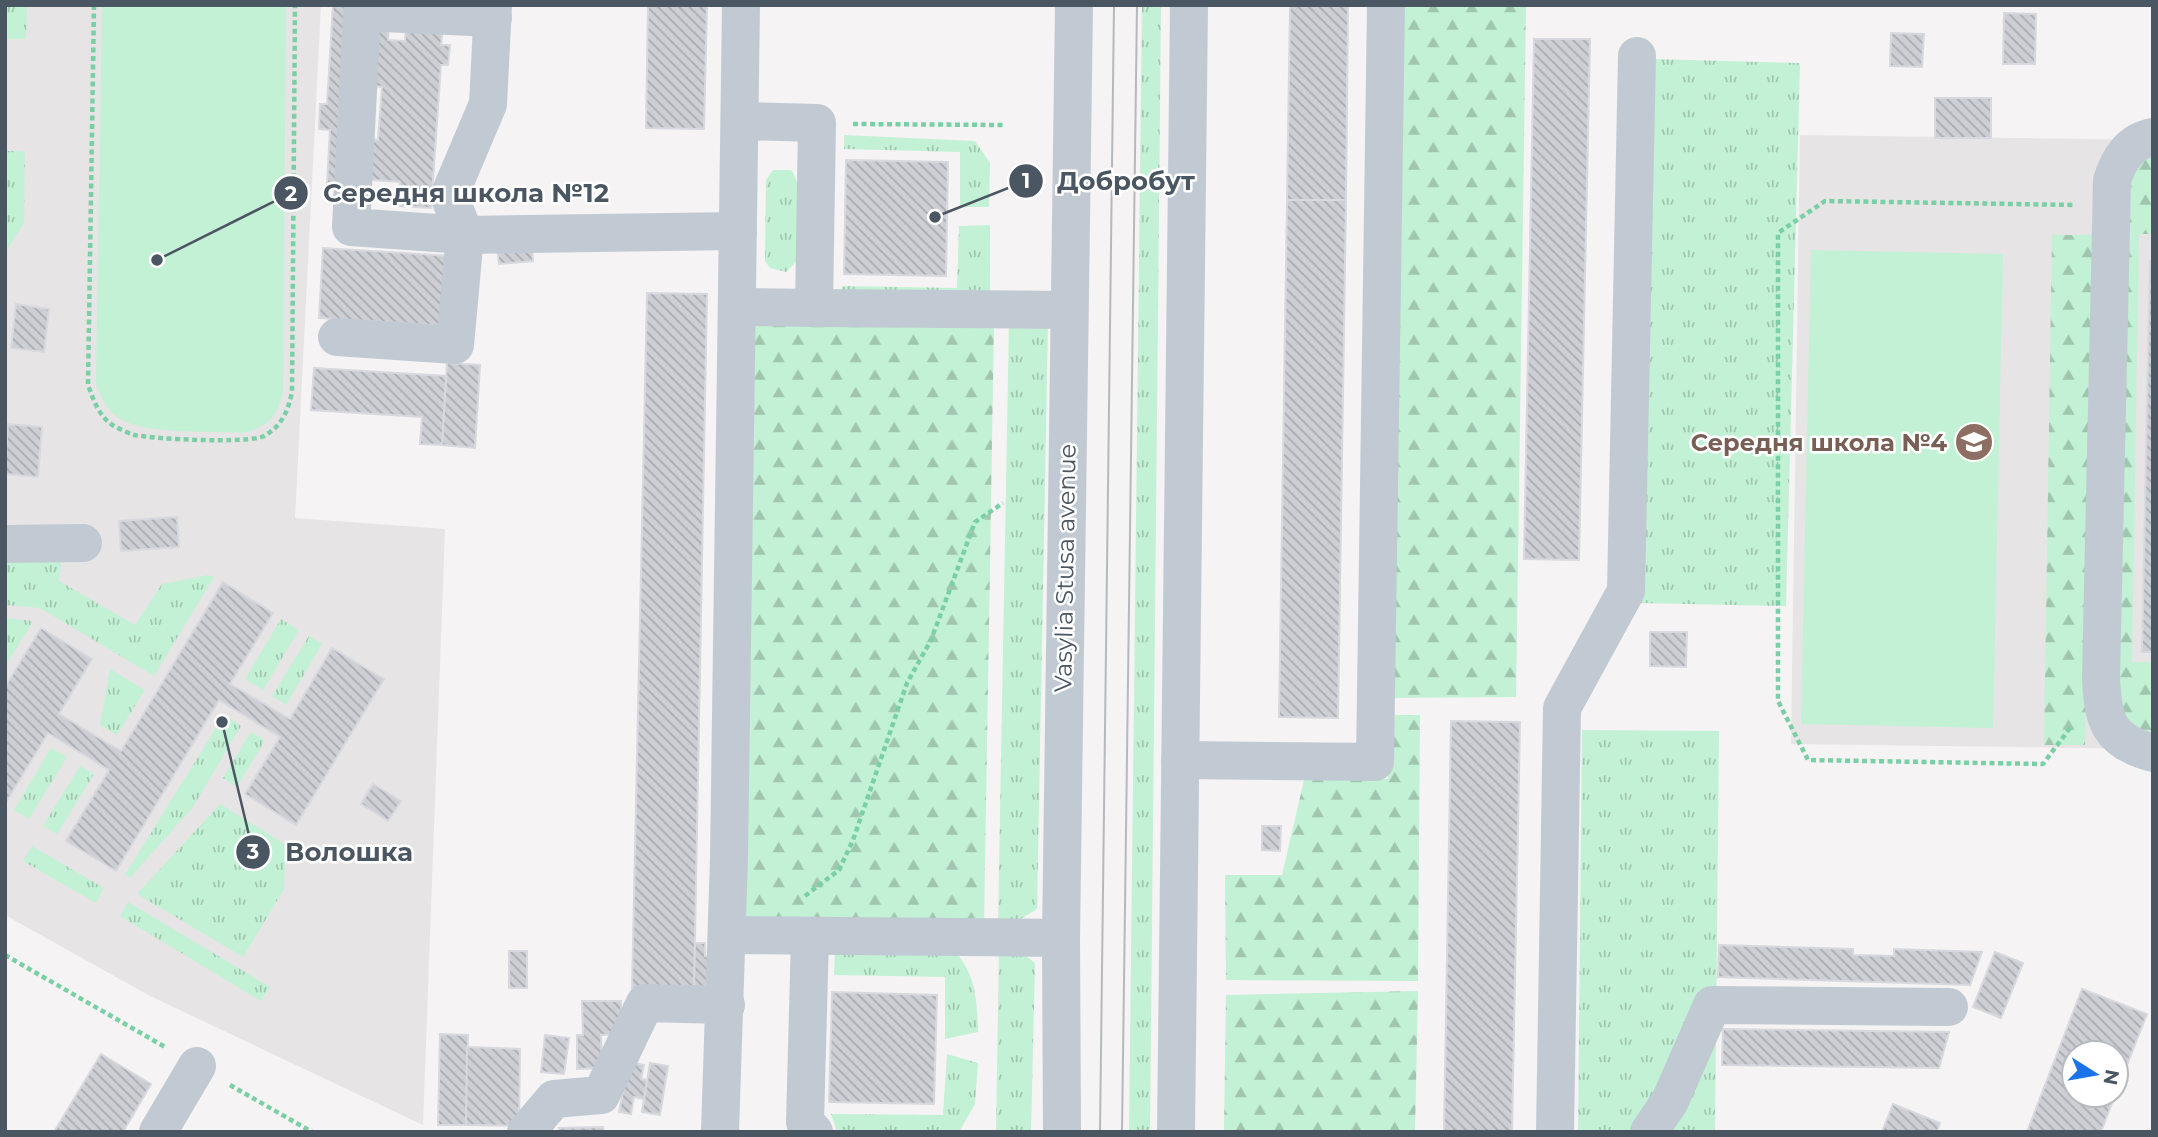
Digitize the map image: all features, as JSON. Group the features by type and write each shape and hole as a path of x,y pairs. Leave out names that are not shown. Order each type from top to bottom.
{"street":[{"path":"720,1132 726,1005 741,5"},
{"name":"Vasylia Stusa avenue","path":"1062,1132 1061,938 1074,5"},
{"path":"1177,1132 1189,5"},
{"path":"1180,760 1375,762 1386,5"},
{"path":"337,337 455,345 465,235 449,196 488,104 493,12 362,12 351,227 465,235 738,231"},
{"path":"1555,1132 1562,708 1626,591 1637,57"},
{"path":"740,121 817,123 814,308"},
{"path":"2153,137 2131,146 2116,166 2112,181 2101,678 2104,715 2112,731 2132,747 2153,752"},
{"path":"737,307 1069,310"},
{"path":"5,544 83,543"},
{"path":"727,935 804,921 1061,938"},
{"path":"804,921 805,1122 814,1132"},
{"path":"526,1132 554,1099 601,1095 645,1003 726,1005"},
{"path":"1649,1132 1670,1101 1712,1005 1950,1007"},
{"path":"158,1132 197,1066"}],"path":[{"path":"94,5 88,386 96,408 112,425 133,435 244,441 262,437 278,426 288,409 292,392 295,5"},
{"path":"817,123 1003,125"},
{"path":"2074,722 2043,764 1808,760 1778,701 1778,233 1825,201 2078,205 2078,219"},
{"path":"804,921 839,870 853,840 907,683 931,639 975,522 1003,503"},
{"path":"5,955 312,1132"}],"shaded area":[{"path":"5,5 321,5 295,518 445,529 423,1125 150,996 5,915"},
{"name":"Середня школа №4","path":"1800,135 2153,140 2153,749 1791,744"}],"green space":[{"path":"5,5 27,5 26,39 5,39"},
{"path":"102,5 286,5 283,391 279,407 271,419 252,430 243,433 195,432 158,429 127,422 112,413 96,384"},
{"path":"1142,5 1161,5 1150,1132 1129,1132"},
{"path":"1396,5 1526,5 1516,697 1381,698"},
{"path":"1652,59 1800,63 1786,606 1639,603"},
{"path":"844,135 975,141 990,163 989,207 960,207 960,152 844,149"},
{"path":"2153,150 2153,234 2139,234 2132,662 2153,662 2153,741 2136,738 2112,698 2122,182"},
{"path":"5,151 25,151 24,223 5,253"},
{"path":"773,170 791,170 798,188 796,262 786,272 770,268 765,261 766,180"},
{"path":"990,225 990,302 841,300 842,286 957,288 959,226"},
{"path":"2052,235 2094,235 2085,745 2044,745"},
{"path":"1811,250 2003,254 1993,728 1801,724"},
{"path":"756,320 994,321 984,926 749,922 742,915 743,331"},
{"path":"1009,321 1048,321 1037,909 1014,923 998,925"},
{"path":"5,553 62,553 59,581 135,625 162,584 208,575 214,577 154,676 40,608 5,605"},
{"path":"5,618 33,621 5,667"},
{"path":"281,619 299,630 263,690 245,679"},
{"path":"309,636 322,644 286,705 272,696"},
{"path":"110,669 145,690 117,735 100,725"},
{"path":"224,715 241,726 193,807 130,878 125,875"},
{"path":"1390,715 1420,715 1418,981 1226,980 1225,875 1282,875 1305,776 1388,779"},
{"path":"1582,730 1719,731 1715,1132 1578,1132"},
{"path":"251,732 265,740 237,787 223,778"},
{"path":"51,748 67,757 29,819 14,810"},
{"path":"80,766 94,774 57,834 43,826"},
{"path":"220,804 286,845 284,889 243,957 137,894"},
{"path":"32,846 104,888 96,903 23,861"},
{"path":"128,902 270,987 261,1001 120,916"},
{"path":"835,947 954,950 967,969 974,988 978,1032 945,1039 945,977 834,975"},
{"path":"999,948 1026,956 1035,963 1031,1132 996,1132"},
{"path":"1418,991 1415,1132 1224,1132 1226,995"},
{"path":"947,1054 978,1063 975,1104 959,1132 837,1132 831,1114 943,1115"}],"building":[{"path":"333,5 352,5 346,185 327,184 330,130 319,129 320,104 327,104"},
{"path":"648,5 707,5 704,129 646,128"},
{"path":"1290,5 1348,5 1346,200 1287,200"},
{"path":"2004,13 2036,14 2035,64 2003,64"},
{"path":"368,24 389,25 388,40 405,41 406,25 443,27 441,45 450,45 448,65 441,65 431,208 398,206 400,182 361,179 364,138 378,140 382,87 364,85"},
{"path":"1891,33 1924,34 1922,67 1890,66"},
{"path":"1534,39 1590,39 1579,560 1524,559"},
{"path":"1935,98 1991,98 1991,138 1935,138"},
{"path":"846,160 948,162 946,276 844,274"},
{"path":"1287,200 1346,200 1338,718 1279,717"},
{"path":"532,244 533,261 499,264 497,247"},
{"path":"323,248 450,256 446,326 319,318"},
{"path":"2150,261 2153,261 2153,652 2142,652"},
{"path":"647,293 707,294 694,990 632,989"},
{"path":"16,304 49,309 44,352 11,348"},
{"path":"447,363 480,365 475,448 442,445"},
{"path":"314,368 446,376 442,445 420,444 422,417 311,410"},
{"path":"8,424 42,427 38,477 5,474"},
{"path":"177,517 179,547 121,551 119,521"},
{"path":"223,582 273,613 230,684 290,719 332,648 384,679 296,825 245,794 280,737 219,700 116,871 66,841 109,770 48,733 5,804 5,687 41,628 92,659 59,714 121,751"},
{"path":"1650,632 1687,632 1686,667 1650,666"},
{"path":"1451,721 1520,722 1512,1132 1444,1132"},
{"path":"373,784 401,801 388,821 361,804"},
{"path":"1262,826 1281,826 1280,851 1262,850"},
{"path":"695,943 705,943 705,956 712,956 711,991 694,990"},
{"path":"1719,945 1853,949 1853,955 1894,956 1894,949 1982,952 1970,985 1718,977"},
{"path":"509,951 527,951 527,988 509,988"},
{"path":"1995,952 2023,963 2001,1018 1973,1007"},
{"path":"2082,989 2147,1014 2130,1057 2130,1039 2063,1039"},
{"path":"832,992 937,995 934,1104 829,1102"},
{"path":"582,1001 621,1001 622,1034 601,1035 602,1068 577,1069 577,1035 583,1035"},
{"path":"1723,1029 1949,1032 1939,1068 1722,1065"},
{"path":"440,1034 468,1035 466,1125 438,1125"},
{"path":"545,1035 569,1038 564,1074 541,1072"},
{"path":"2060,1046 2060,1109 2110,1109 2101,1132 2027,1132"},
{"path":"467,1047 520,1049 519,1126 466,1125"},
{"path":"101,1054 151,1084 123,1132 54,1132"},
{"path":"629,1062 644,1065 641,1079 647,1080 644,1099 634,1097 631,1114 619,1112"},
{"path":"650,1063 668,1066 660,1115 642,1112"},
{"path":"1893,1104 1940,1123 1937,1132 1882,1132"},
{"path":"603,1127 604,1132 559,1132 559,1128"}],"tram line":[{"path":"1100,1132 1114,5"},
{"path":"1122,1132 1137,5"}],"place":[{"name":"Добробут","path":"935,217"},
{"name":"Середня школа №12","path":"157,260"},
{"name":"Середня школа №4","path":"1974,442"},
{"name":"Волошка","path":"222,722"}]}
